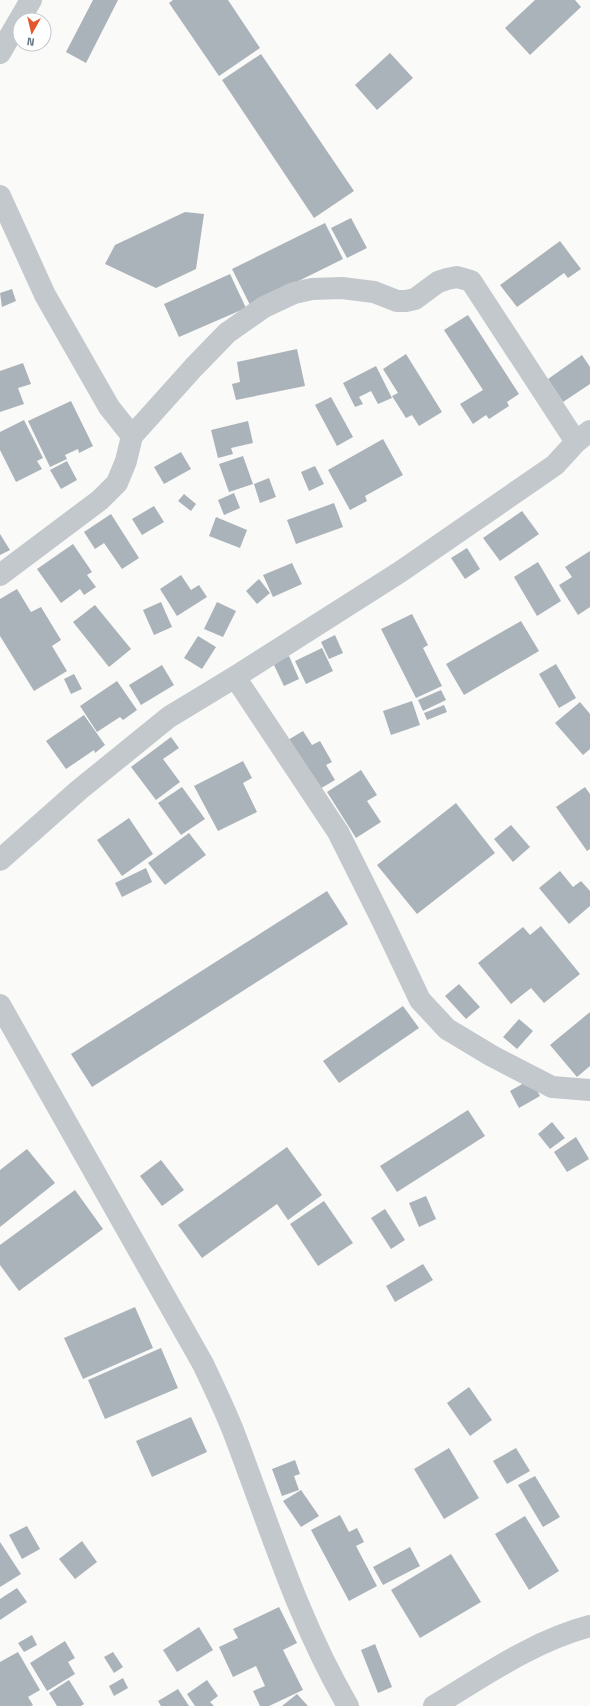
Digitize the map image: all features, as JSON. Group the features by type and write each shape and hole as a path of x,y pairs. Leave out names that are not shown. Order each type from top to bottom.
{"street":[{"path":"0,53 31,0"},
{"path":"0,196 45,295 109,407 132,436"},
{"path":"0,575 100,500 117,483 126,461 132,436 194,367 227,333 264,307 294,293 312,289 342,288 374,292 397,301 406,302 415,299 438,282 457,277 471,281 583,436 555,465 413,563 235,677 169,717 79,790 0,860"},
{"path":"235,677 338,832 420,1000 447,1029 492,1056 552,1087 590,1090"},
{"path":"0,1006 203,1364 231,1426 292,1589 332,1679 348,1706"},
{"path":"434,1706 518,1656 558,1636 590,1626"}],"building":[{"path":"93,0 118,0 86,63 66,52"},
{"path":"173,0 228,0 260,48 219,76 169,3"},
{"path":"535,0 575,0 581,7 530,55 505,28"},
{"path":"390,53 413,78 377,110 355,85"},
{"path":"261,54 354,191 314,218 222,80"},
{"path":"185,212 204,214 196,269 156,288 105,264 115,245"},
{"path":"351,218 367,248 347,258 331,228"},
{"path":"325,223 343,259 250,305 232,269"},
{"path":"560,241 581,269 568,278 564,273 517,307 500,285"},
{"path":"230,274 246,308 179,337 164,304"},
{"path":"12,289 16,301 2,307 0,293"},
{"path":"468,315 519,394 507,402 509,406 489,419 486,415 473,424 460,404 483,390 444,330"},
{"path":"297,349 305,386 236,400 232,384 240,382 237,362"},
{"path":"406,354 442,412 419,426 412,415 406,418 392,396 398,393 383,369"},
{"path":"582,355 590,367 590,384 563,402 548,379"},
{"path":"23,363 31,384 18,388 24,404 0,412 0,371"},
{"path":"376,366 392,398 378,404 371,391 359,397 363,404 355,407 343,383"},
{"path":"331,397 353,437 337,446 315,405"},
{"path":"71,401 93,446 79,453 78,449 65,455 67,459 50,467 28,421"},
{"path":"24,420 43,458 37,461 42,469 16,482 0,450 0,432"},
{"path":"248,421 253,443 231,448 233,454 218,458 211,430"},
{"path":"383,439 403,475 365,496 367,501 350,510 328,470"},
{"path":"181,452 191,469 164,484 154,467"},
{"path":"243,456 253,484 229,492 219,464"},
{"path":"67,461 77,480 61,489 50,470"},
{"path":"315,466 324,484 309,491 301,472"},
{"path":"269,478 276,497 260,503 254,484"},
{"path":"234,493 240,508 224,515 218,500"},
{"path":"184,494 196,504 191,511 178,501"},
{"path":"334,503 343,527 296,544 287,520"},
{"path":"154,506 164,522 142,535 132,519"},
{"path":"522,511 539,534 500,561 483,538"},
{"path":"111,514 139,558 122,569 104,543 95,549 84,532"},
{"path":"216,517 247,530 240,548 209,536"},
{"path":"0,534 10,550 0,555"},
{"path":"73,544 92,572 87,575 96,587 84,595 80,589 61,603 37,569"},
{"path":"467,548 480,569 465,579 451,558"},
{"path":"590,551 590,607 578,615 559,585 572,577 565,567"},
{"path":"538,562 561,601 537,616 514,577"},
{"path":"292,563 302,584 273,597 263,575"},
{"path":"181,575 191,590 199,585 207,597 177,616 160,589"},
{"path":"259,579 270,593 257,604 246,591"},
{"path":"17,589 31,612 41,607 61,640 52,646 67,671 34,691 0,636 0,599"},
{"path":"161,602 172,627 154,635 143,610"},
{"path":"217,602 236,611 223,637 204,629"},
{"path":"95,605 131,649 109,667 73,622"},
{"path":"412,614 428,645 423,648 442,686 416,698 381,629"},
{"path":"521,621 539,651 464,695 446,664"},
{"path":"335,635 343,653 329,659 321,642"},
{"path":"198,636 216,647 202,669 184,658"},
{"path":"322,648 333,671 306,684 295,661"},
{"path":"289,656 299,679 284,686 273,663"},
{"path":"556,664 576,698 559,708 539,674"},
{"path":"162,665 174,685 141,705 129,685"},
{"path":"74,674 82,689 71,694 64,679"},
{"path":"117,681 137,710 123,720 120,717 97,732 80,706"},
{"path":"441,690 446,700 423,711 418,700"},
{"path":"412,701 420,725 391,735 383,711"},
{"path":"580,702 590,714 590,749 583,755 555,723"},
{"path":"444,705 447,712 427,720 424,713"},
{"path":"84,715 105,745 95,753 94,750 66,769 46,741"},
{"path":"303,731 312,745 320,741 332,762 326,765 335,780 318,790 288,740"},
{"path":"171,737 179,748 163,759 180,782 156,800 131,767"},
{"path":"243,761 252,778 243,783 257,812 218,831 194,786"},
{"path":"361,770 377,795 367,801 381,822 356,838 327,792"},
{"path":"182,787 205,819 181,835 158,803"},
{"path":"585,787 590,794 590,849 587,851 556,807"},
{"path":"456,803 495,853 417,914 377,865"},
{"path":"129,818 153,854 122,876 97,840"},
{"path":"511,825 530,847 513,862 494,839"},
{"path":"189,833 206,855 165,885 148,863"},
{"path":"146,868 152,882 122,897 115,883"},
{"path":"560,871 573,887 581,881 590,891 590,906 569,924 539,888"},
{"path":"327,891 348,924 92,1087 71,1054"},
{"path":"541,926 580,974 544,1003 531,988 511,1004 478,963 523,927 530,935"},
{"path":"459,984 480,1007 466,1019 445,996"},
{"path":"403,1006 419,1028 339,1083 323,1061"},
{"path":"590,1012 590,1066 577,1077 550,1045"},
{"path":"519,1019 533,1031 517,1049 503,1037"},
{"path":"531,1079 540,1096 519,1108 510,1091"},
{"path":"468,1110 485,1136 397,1192 380,1166"},
{"path":"552,1122 565,1138 550,1149 538,1134"},
{"path":"576,1137 589,1159 567,1172 554,1152"},
{"path":"287,1147 322,1195 288,1220 277,1204 202,1258 178,1225"},
{"path":"27,1149 55,1183 0,1227 0,1170"},
{"path":"161,1160 184,1190 162,1206 140,1176"},
{"path":"75,1190 103,1229 19,1291 0,1265 0,1245"},
{"path":"426,1196 436,1219 419,1227 409,1203"},
{"path":"324,1201 353,1243 318,1266 290,1224"},
{"path":"385,1209 405,1240 391,1249 371,1218"},
{"path":"423,1264 433,1280 395,1302 386,1286"},
{"path":"135,1307 153,1348 83,1379 64,1338"},
{"path":"161,1348 178,1388 105,1419 88,1380"},
{"path":"469,1387 492,1420 470,1436 447,1403"},
{"path":"191,1417 207,1452 152,1477 136,1441"},
{"path":"449,1448 479,1498 444,1519 414,1469"},
{"path":"516,1448 530,1471 507,1484 493,1461"},
{"path":"295,1460 300,1474 294,1476 299,1490 282,1496 272,1469"},
{"path":"535,1476 560,1517 543,1527 518,1485"},
{"path":"301,1490 319,1516 301,1527 283,1501"},
{"path":"340,1515 349,1532 357,1528 364,1542 356,1546 377,1586 349,1601 311,1530"},
{"path":"525,1516 559,1571 529,1590 495,1534"},
{"path":"27,1526 40,1549 22,1559 9,1535"},
{"path":"82,1541 97,1562 75,1579 59,1559"},
{"path":"0,1542 21,1574 0,1587"},
{"path":"410,1547 420,1566 383,1585 373,1567"},
{"path":"451,1554 481,1602 420,1638 391,1590"},
{"path":"17,1588 27,1602 0,1620 0,1599"},
{"path":"279,1607 297,1643 283,1650 303,1690 269,1706 260,1706 253,1691 265,1686 256,1666 233,1677 219,1647 238,1638 233,1629"},
{"path":"199,1627 213,1650 177,1672 163,1650"},
{"path":"32,1635 37,1645 24,1652 18,1643"},
{"path":"65,1641 75,1658 68,1662 75,1674 47,1691 30,1663"},
{"path":"375,1644 392,1687 378,1693 361,1650"},
{"path":"18,1652 40,1690 28,1697 33,1705 31,1706 0,1706 0,1662"},
{"path":"113,1652 123,1667 114,1673 104,1657"},
{"path":"123,1678 128,1688 114,1696 109,1686"},
{"path":"69,1680 84,1704 81,1706 57,1706 49,1693"},
{"path":"207,1680 218,1696 210,1702 214,1706 195,1706 187,1694"},
{"path":"178,1689 189,1706 161,1706 158,1701"},
{"path":"297,1694 308,1706 282,1706"}]}
